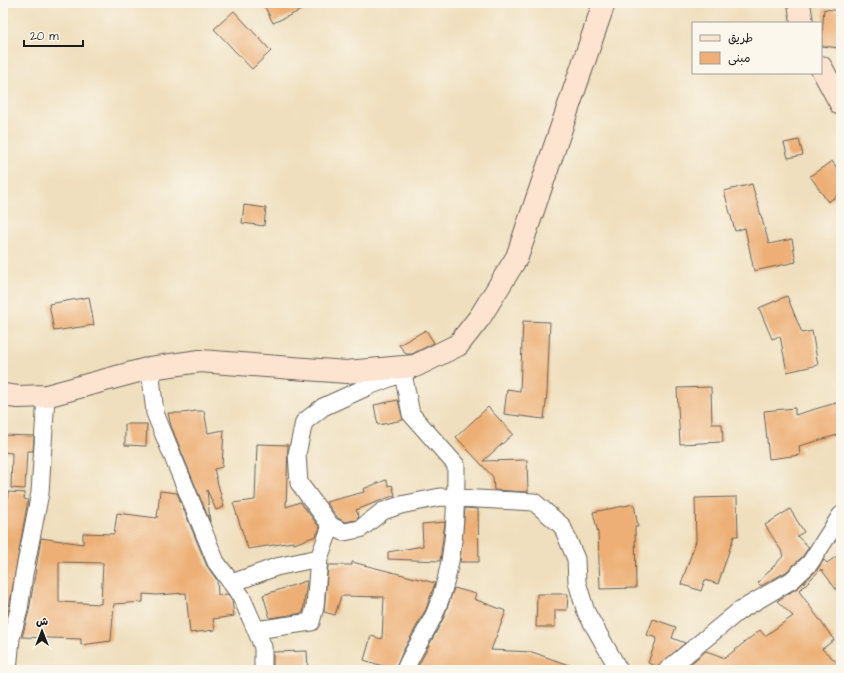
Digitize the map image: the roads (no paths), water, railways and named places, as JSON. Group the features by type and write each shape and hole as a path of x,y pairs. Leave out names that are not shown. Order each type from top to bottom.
{"main road":[{"path":"3,395 18,397 46,396 150,368 200,361 346,372 409,370 458,345 480,317 517,257 604,3"},
{"path":"799,3 802,22"},
{"path":"822,69 841,104"}],"street":[{"path":"150,368 155,413 216,562 241,596 256,630 262,647 263,670"},
{"path":"405,670 410,656 435,614 449,568 453,542 456,498 456,465 411,414 409,370 323,407 304,422 296,454 299,483 330,526 344,532 360,528 383,511 440,497 456,498 534,502 562,526 576,559 577,582 586,612 619,670"},
{"path":"8,670 11,638 19,610 24,574 40,493 46,396"},
{"path":"667,670 739,611 792,580 810,563 841,515"},
{"path":"256,630 311,622 315,607 319,558 330,526"},
{"path":"232,583 276,567 319,558"}]}
